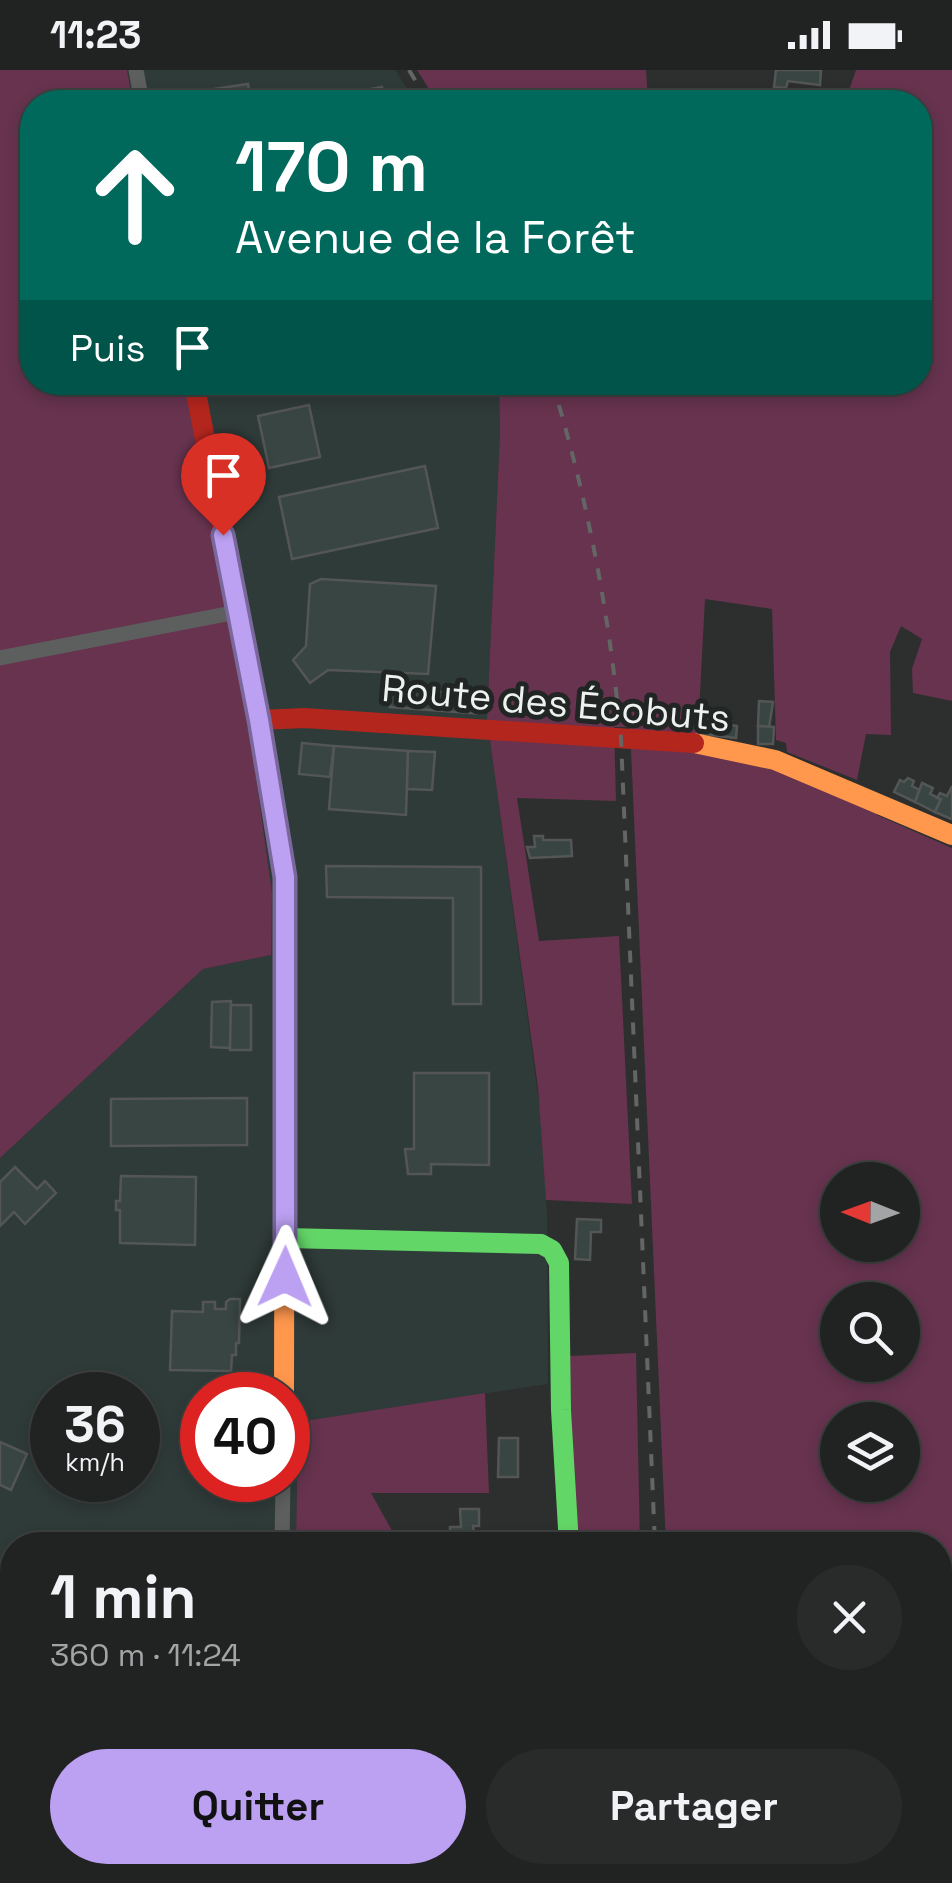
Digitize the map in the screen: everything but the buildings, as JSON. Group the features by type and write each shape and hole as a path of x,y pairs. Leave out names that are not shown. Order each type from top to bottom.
{"street":[{"path":"196,395 285,877 284,1372"},
{"path":"0,658 237,612"},
{"name":"Route des Écobuts","path":"259,720 304,718 698,744 775,760 952,835"},
{"path":"286,1238 542,1244 552,1250 559,1262 568,1532"},
{"path":"282,1532 283,1502"}],"shaded area":[{"path":"0,70 127,70 131,90 20,90 20,395 187,395 250,734 272,893 271,955 203,969 0,1158"},
{"path":"127,70 395,70 408,90 131,90"},
{"path":"417,70 646,70 647,90 430,90"},
{"path":"856,70 952,70 952,701 913,693 912,669 922,639 901,626 890,652 891,735 866,734 857,780 787,752 786,743 776,740 772,609 705,599 697,750 749,759 878,812 877,815 952,848 952,1532 665,1532 630,727 614,727 616,801 517,798 539,941 619,936 632,1204 546,1200 538,1087 487,719 499,395 932,395 932,90 849,90"},
{"path":"187,395 499,395 487,719 541,1117 547,1215 548,1384 310,1420 310,1372 180,1372 180,1502 297,1502 296,1532 0,1532 0,1158 203,969 270,955 272,893 250,734"},
{"path":"636,1353 640,1532 576,1532 569,1356"},
{"path":"485,1393 489,1493 371,1493 393,1532 296,1532 297,1502 310,1502 310,1420"}],"railway":[{"path":"409,70 421,90"},
{"path":"556,395 596,559 621,739 654,1532"}],"traffic: fast":[{"path":"286,1238 541,1244 552,1250 559,1263 561,1410 568,1532"}],"traffic: slow":[{"path":"694,743 775,760 952,835"},
{"path":"284,1372 285,897"}],"traffic: jam":[{"path":"196,395 259,720 285,897"},
{"path":"259,720 304,718 694,743"}],"route":[{"path":"223,535 285,877 285,1277"}]}
